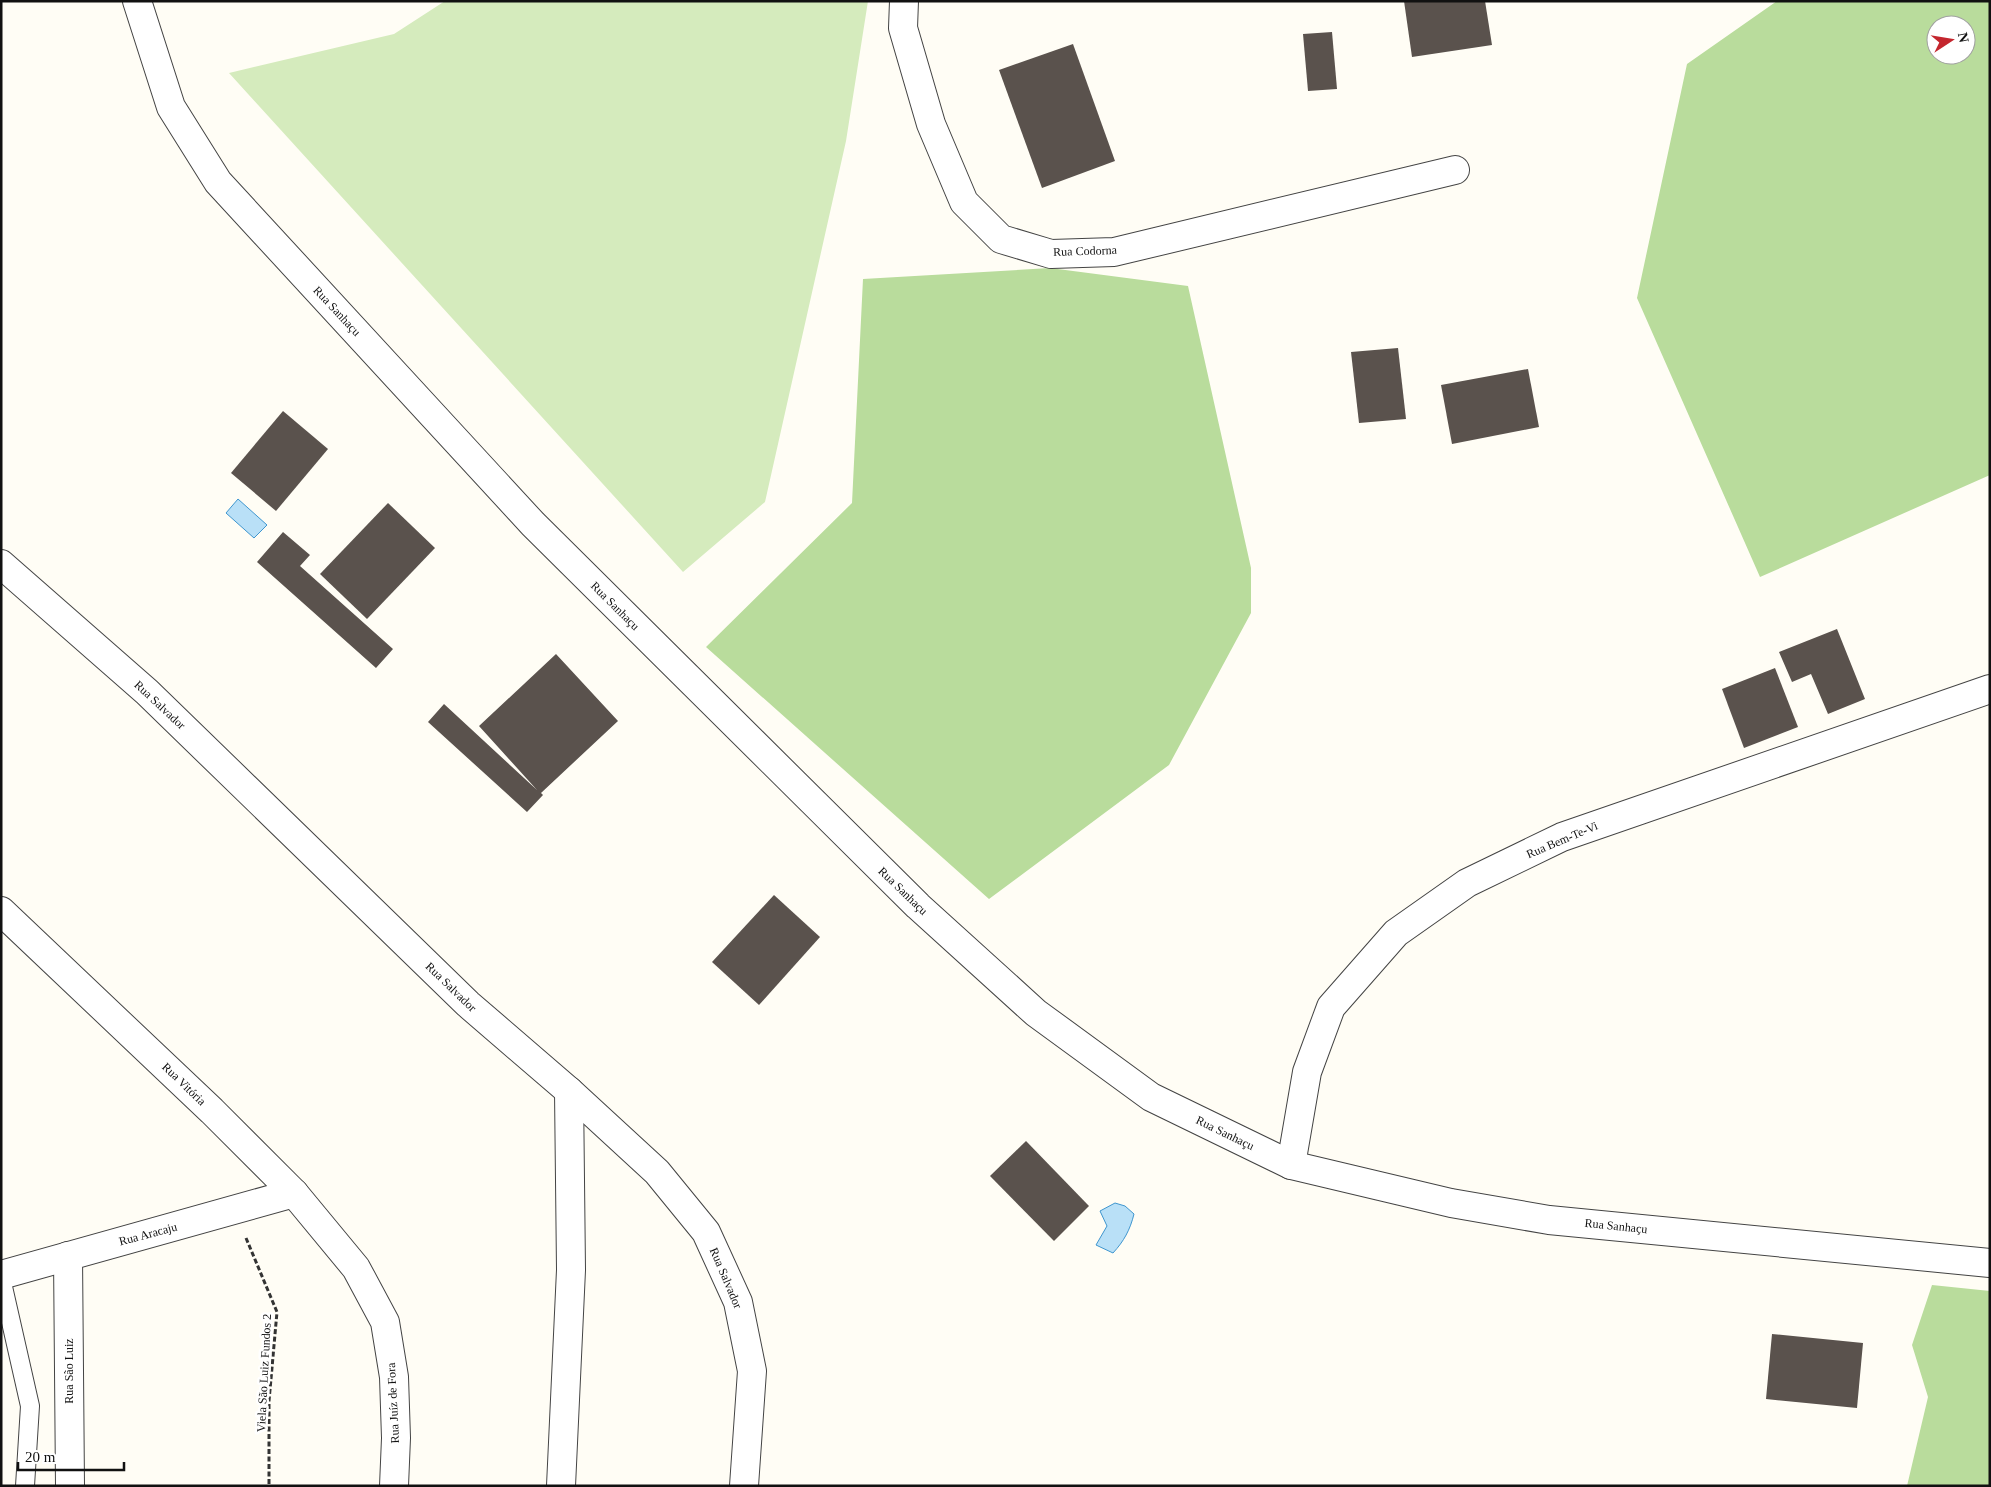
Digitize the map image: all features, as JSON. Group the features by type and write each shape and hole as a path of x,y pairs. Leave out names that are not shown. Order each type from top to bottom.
{"street":[{"name":"Rua Sanhaçu","path":"137,1 171,107 218,182 540,531 918,906 1036,1013 1151,1097 1291,1165 1451,1203 1550,1220 1990,1263"},
{"name":"Rua Codorna","path":"904,1 903,28 931,124 964,202 1001,239 1051,254 1114,252 1455,170"},
{"name":"Rua Salvador","path":"1,564 147,692 468,1004 569,1091 657,1172 706,1232 738,1302 752,1371 744,1486"},
{"name":"Rua Bem-Te-Vi","path":"1291,1165 1307,1072 1331,1007 1396,933 1467,883 1562,837 1990,689"},
{"name":"Rua Vitória","path":"1,911 205,1104 294,1193 356,1268"},
{"path":"561,1486 571,1270 569,1091"},
{"name":"Rua Aracaju","path":"1,1276 294,1193"},
{"name":"Rua São Luiz","path":"68,1256 70,1486"},
{"name":"Rua Juíz de Fora","path":"356,1268 385,1322 394,1377 396,1438 394,1486"}],"lane":[{"path":"1,1276 30,1406 25,1486"}],"path":[{"name":"Viela São Luiz Fundos 2","path":"235,1210 277,1312 269,1401 269,1486"}],"green space":[{"path":"445,1 868,1 846,141 765,502 683,572 229,73 394,34"},
{"path":"1777,1 1990,1 1990,475 1760,577 1637,298 1687,64"},
{"path":"1050,268 1188,286 1251,568 1251,613 1169,765 989,899 706,647 852,503 863,279"},
{"path":"1932,1285 1990,1291 1990,1486 1907,1486 1928,1397 1912,1345"}],"water":[{"path":"238,499 267,525 254,538 226,513"},
{"path":"1115,1203 1125,1206 1134,1214 1126,1235 1113,1253 1096,1245 1107,1226 1100,1211"}],"building":[{"path":"1404,1 1485,1 1492,45 1412,57"},
{"path":"1332,32 1337,89 1308,91 1303,34"},
{"path":"1073,44 1115,161 1042,188 999,70"},
{"path":"1398,348 1406,419 1359,423 1351,352"},
{"path":"1528,369 1539,427 1452,444 1441,385"},
{"path":"283,411 328,449 276,511 231,473"},
{"path":"388,503 435,548 367,619 320,574"},
{"path":"283,532 310,555 300,566 393,649 376,668 257,562"},
{"path":"1837,629 1865,699 1828,714 1811,674 1792,682 1779,652"},
{"path":"556,654 618,721 541,793 543,795 527,812 428,722 444,704 537,790 479,726"},
{"path":"1775,668 1798,727 1744,748 1722,689"},
{"path":"774,895 820,937 759,1005 712,962"},
{"path":"1026,1141 1089,1206 1054,1241 990,1176"},
{"path":"1772,1334 1863,1343 1857,1408 1766,1399"}]}
